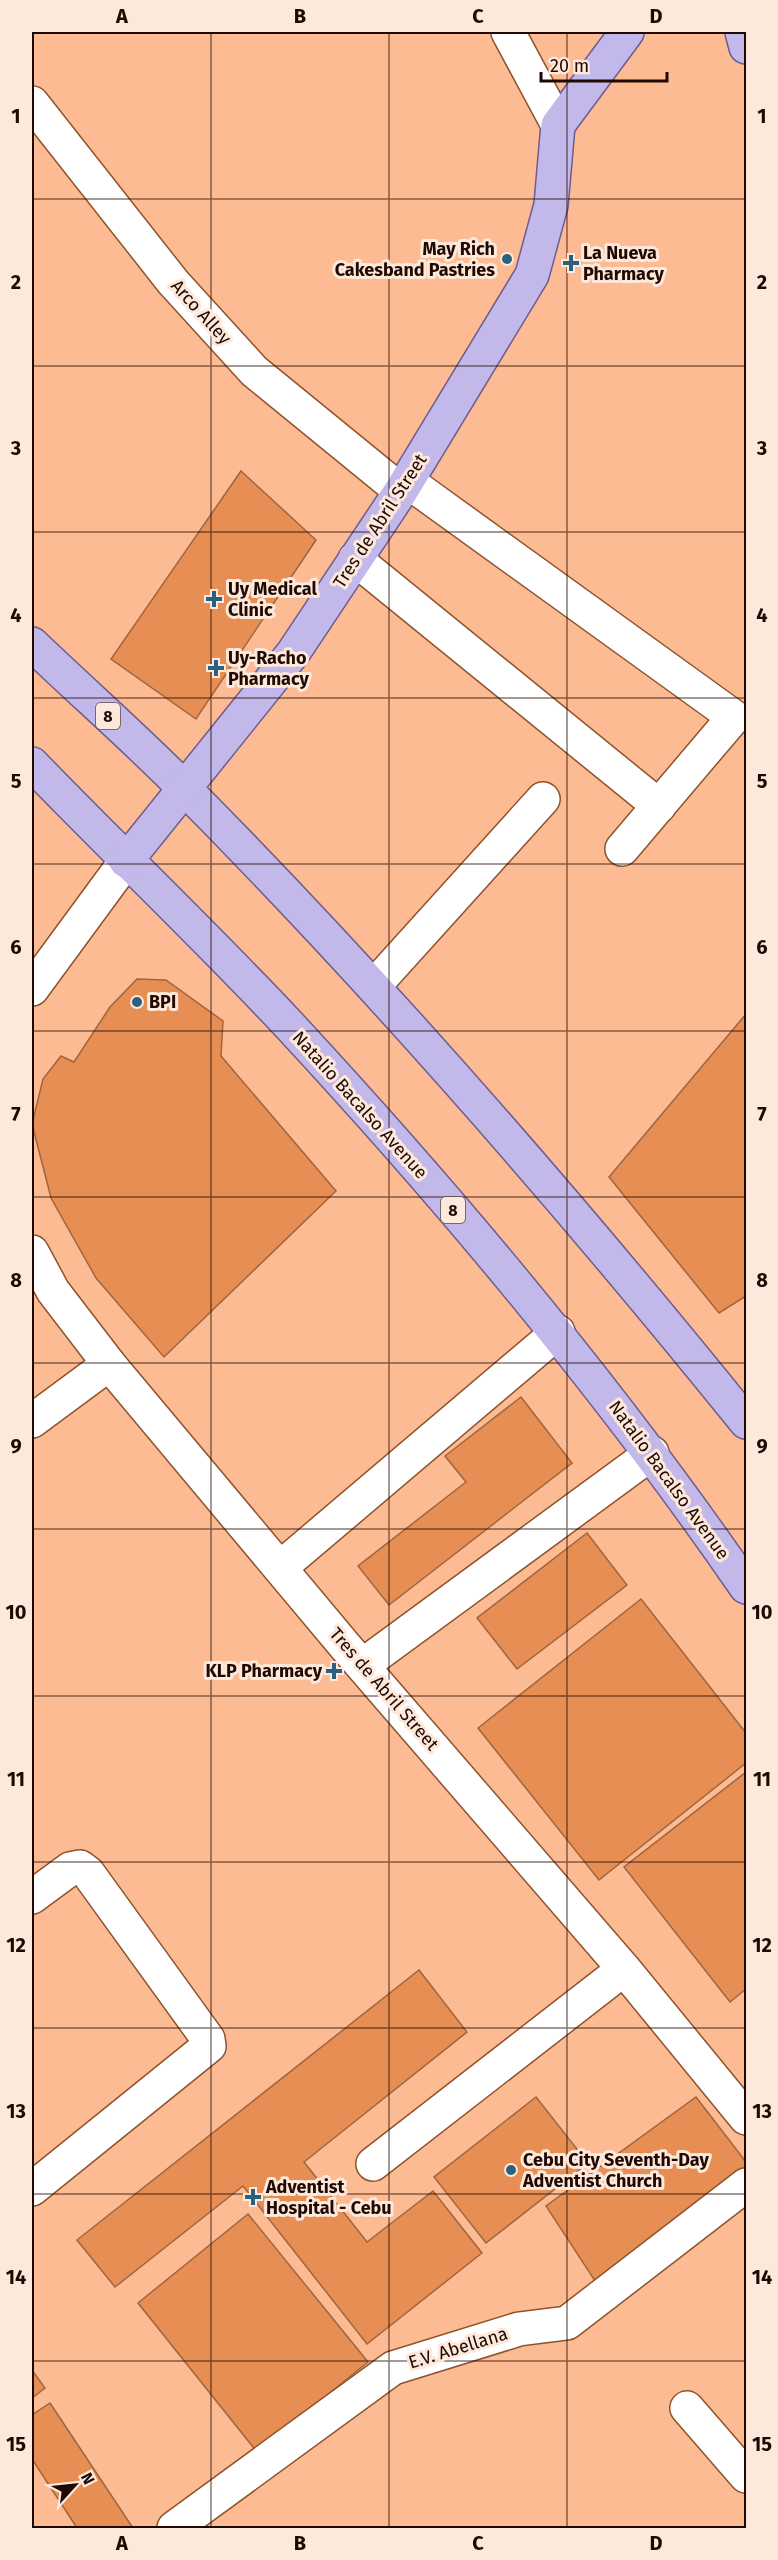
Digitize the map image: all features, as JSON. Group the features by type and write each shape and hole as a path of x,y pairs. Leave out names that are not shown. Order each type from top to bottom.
{"main road":[{"path":"742,32 747,47"},
{"path":"558,125 615,33"},
{"name":"Tres de Abril Street","path":"126,861 293,652 404,486 532,275 551,205 558,125"},
{"name":"8","path":"32,644 184,788 374,986 631,1279 747,1422"},
{"name":"Natalio Bacalso Avenue","path":"32,764 289,1025 449,1205 558,1332 652,1453 747,1587"}],"street":[{"path":"508,32 558,125"},
{"name":"Arco Alley","path":"32,103 173,282 254,371 404,486 734,717 659,806"},
{"path":"355,559 659,806 622,849"},
{"path":"374,986 543,800"},
{"name":"Tres de Abril Street","path":"32,989 126,861"},
{"name":"Tres de Abril Street","path":"32,1252 53,1291 109,1364 624,1969 747,2118"},
{"path":"281,1567 558,1332"},
{"path":"32,1421 109,1364"},
{"path":"363,1665 652,1453"},
{"path":"32,1897 70,1869 80,1867 88,1873 208,2039 208,2046 204,2052 32,2189"},
{"path":"373,2164 624,1969"},
{"name":"E.V. Abellana","path":"174,2529 393,2368 519,2328 567,2323 747,2185"},
{"path":"687,2409 747,2476"}],"building":[{"name":"Uy Medical Clinic","path":"241,471 316,540 196,719 111,659"},
{"path":"137,979 166,980 223,1021 221,1056 336,1191 164,1357 96,1278 51,1198 32,1124 43,1079 61,1056 74,1062 110,1007"},
{"path":"746,1014 746,1296 719,1313 609,1177"},
{"path":"521,1397 572,1463 389,1605 358,1566 466,1482 445,1456"},
{"path":"587,1533 627,1585 517,1669 477,1618"},
{"path":"641,1599 746,1733 746,1763 599,1880 478,1728"},
{"path":"746,1772 746,1989 730,2002 624,1867"},
{"name":"Adventist Hospital - Cebu","path":"419,1970 467,2032 304,2162 367,2242 433,2191 482,2253 367,2344 243,2186 115,2287 77,2240"},
{"name":"Cebu City Seventh-Day Adventist Church","path":"536,2097 588,2163 486,2243 434,2177"},
{"path":"696,2097 746,2162 746,2169 597,2284 546,2206"},
{"path":"248,2214 368,2362 257,2452 138,2303"},
{"path":"32,2370 45,2388 32,2398"},
{"path":"50,2403 133,2528 77,2528 32,2459 32,2415"}],"place":[{"name":"May Rich Cakesband Pastries","path":"507,259"},
{"name":"La Nueva Pharmacy","path":"571,263"},
{"name":"Uy Medical Clinic","path":"214,599"},
{"name":"Uy-Racho Pharmacy","path":"216,668"},
{"name":"BPI","path":"137,1002"},
{"name":"KLP Pharmacy","path":"334,1671"},
{"name":"Cebu City Seventh-Day Adventist Church","path":"511,2170"},
{"name":"Adventist Hospital - Cebu","path":"253,2197"}]}
